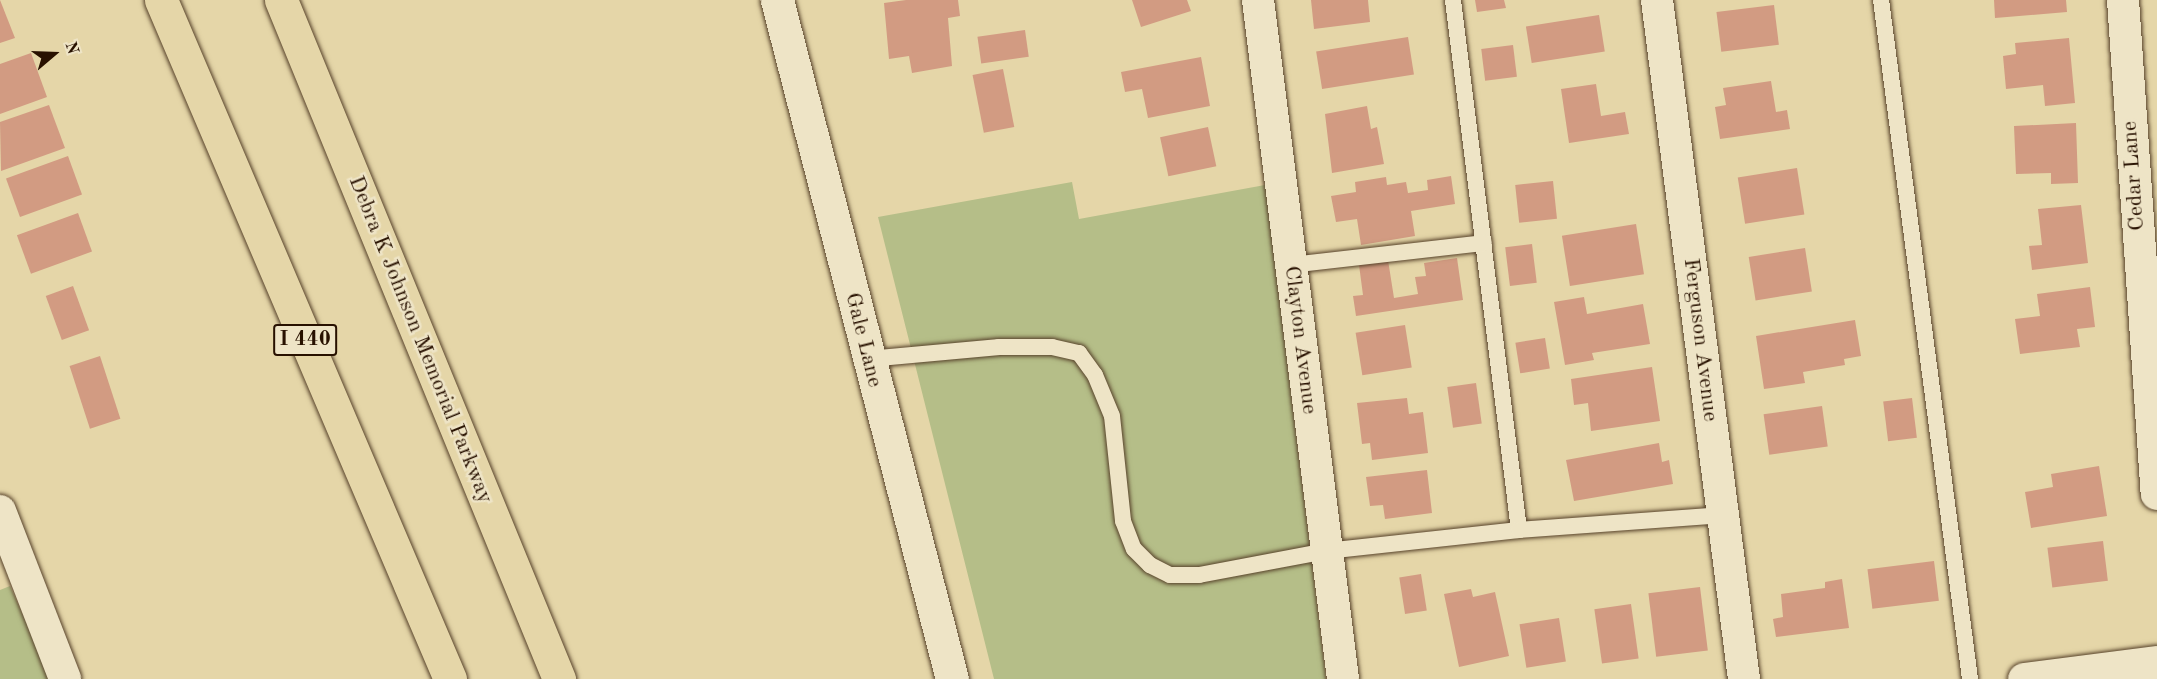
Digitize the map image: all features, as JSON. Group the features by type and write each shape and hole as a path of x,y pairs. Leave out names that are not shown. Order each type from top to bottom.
{"highway":[{"name":"I 440","path":"160,0 450,679"},
{"name":"Debra K Johnson Memorial Parkway","path":"281,0 559,679"}],"street":[{"name":"Gale Lane","path":"777,0 952,679"},
{"name":"Clayton Avenue","path":"1258,0 1343,679"},
{"name":"Ferguson Avenue","path":"1657,0 1744,679"},
{"name":"Cedar Lane","path":"2123,0 2157,494"},
{"path":"0,511 65,679"},
{"path":"2024,679 2157,662"}],"lane":[{"path":"1453,0 1485,243 1518,530"},
{"path":"1881,0 1970,679"},
{"path":"1291,265 1485,243"},
{"path":"868,359 999,347 1052,347 1079,353 1095,375 1112,416 1123,521 1134,549 1150,565 1170,576 1199,575 1326,551 1518,530 1722,515"}],"green space":[{"path":"1072,182 1079,219 1265,185 1326,679 994,679 878,217"},
{"path":"10,586 51,679 0,679 0,590"}],"building":[{"path":"0,0 15,38 0,43"},
{"path":"906,0 958,0 960,16 948,18 952,66 912,73 909,56 889,59 884,3"},
{"path":"1132,0 1187,0 1191,11 1141,27"},
{"path":"1311,0 1368,0 1370,22 1314,29"},
{"path":"1475,0 1504,0 1506,8 1477,12"},
{"path":"1994,0 2066,0 2067,12 1995,18"},
{"path":"1774,5 1779,45 1721,52 1716,12"},
{"path":"1599,15 1605,52 1532,63 1526,27"},
{"path":"1025,30 1029,57 981,63 977,37"},
{"path":"1408,37 1414,75 1322,89 1316,52"},
{"path":"2069,38 2075,103 2045,106 2043,85 2006,89 2003,56 2016,54 2015,43"},
{"path":"1513,45 1517,77 1485,81 1481,49"},
{"path":"31,53 47,97 0,114 0,64"},
{"path":"1201,57 1210,106 1148,118 1142,89 1125,92 1121,72"},
{"path":"1003,69 1014,127 984,133 973,75"},
{"path":"1771,81 1776,112 1787,110 1790,129 1720,139 1715,107 1726,105 1723,88"},
{"path":"1596,84 1601,116 1625,112 1629,134 1569,143 1561,89"},
{"path":"49,105 65,148 1,171 0,122"},
{"path":"1367,106 1371,129 1377,127 1384,164 1332,173 1325,114"},
{"path":"2076,123 2078,183 2051,184 2051,173 2016,174 2014,126"},
{"path":"1208,127 1216,166 1168,176 1160,137"},
{"path":"68,156 82,195 20,217 6,179"},
{"path":"1797,168 1804,214 1745,224 1738,177"},
{"path":"1451,176 1455,204 1411,211 1415,236 1361,245 1357,219 1336,222 1331,196 1356,192 1355,182 1386,177 1387,185 1406,182 1408,193 1428,190 1427,180"},
{"path":"1553,181 1557,219 1519,223 1515,185"},
{"path":"2081,205 2088,263 2032,270 2029,246 2042,245 2038,209"},
{"path":"78,213 92,252 31,274 17,235"},
{"path":"1636,224 1644,274 1570,286 1562,236"},
{"path":"1532,244 1537,283 1510,286 1505,247"},
{"path":"1805,248 1812,291 1756,300 1749,257"},
{"path":"1457,258 1463,300 1356,316 1353,296 1363,295 1359,265 1388,260 1394,298 1418,294 1415,277 1426,276 1424,263"},
{"path":"73,286 89,330 62,340 46,296"},
{"path":"2090,287 2095,327 2077,329 2080,347 2020,354 2015,319 2040,316 2037,294"},
{"path":"1584,297 1587,314 1643,304 1650,344 1592,353 1594,360 1565,365 1554,302"},
{"path":"1855,320 1861,356 1844,359 1845,365 1803,372 1805,383 1764,389 1756,336"},
{"path":"1405,325 1412,367 1362,375 1356,333"},
{"path":"1545,338 1550,369 1520,373 1515,343"},
{"path":"100,356 120,419 90,429 70,366"},
{"path":"1652,367 1660,421 1591,431 1588,403 1574,405 1571,379"},
{"path":"1476,383 1482,424 1453,428 1447,387"},
{"path":"1407,398 1409,414 1423,412 1428,453 1372,460 1370,443 1362,444 1357,403"},
{"path":"1912,398 1917,438 1888,441 1883,402"},
{"path":"1822,406 1828,447 1769,455 1764,414"},
{"path":"1659,443 1662,462 1669,460 1673,484 1574,501 1566,460"},
{"path":"2099,466 2107,516 2031,528 2025,492 2053,487 2051,474"},
{"path":"1427,470 1432,513 1385,519 1383,505 1370,506 1366,477"},
{"path":"2103,541 2108,581 2052,588 2047,548"},
{"path":"1934,561 1939,601 1872,609 1867,569"},
{"path":"1421,574 1427,611 1405,614 1399,577"},
{"path":"1842,579 1849,628 1776,637 1773,619 1783,617 1781,594 1825,588 1825,582"},
{"path":"1700,587 1708,651 1656,657 1648,593"},
{"path":"1471,589 1473,597 1495,592 1509,656 1459,667 1444,594"},
{"path":"1631,604 1639,658 1602,664 1594,609"},
{"path":"1559,618 1566,661 1526,668 1519,624"}]}
